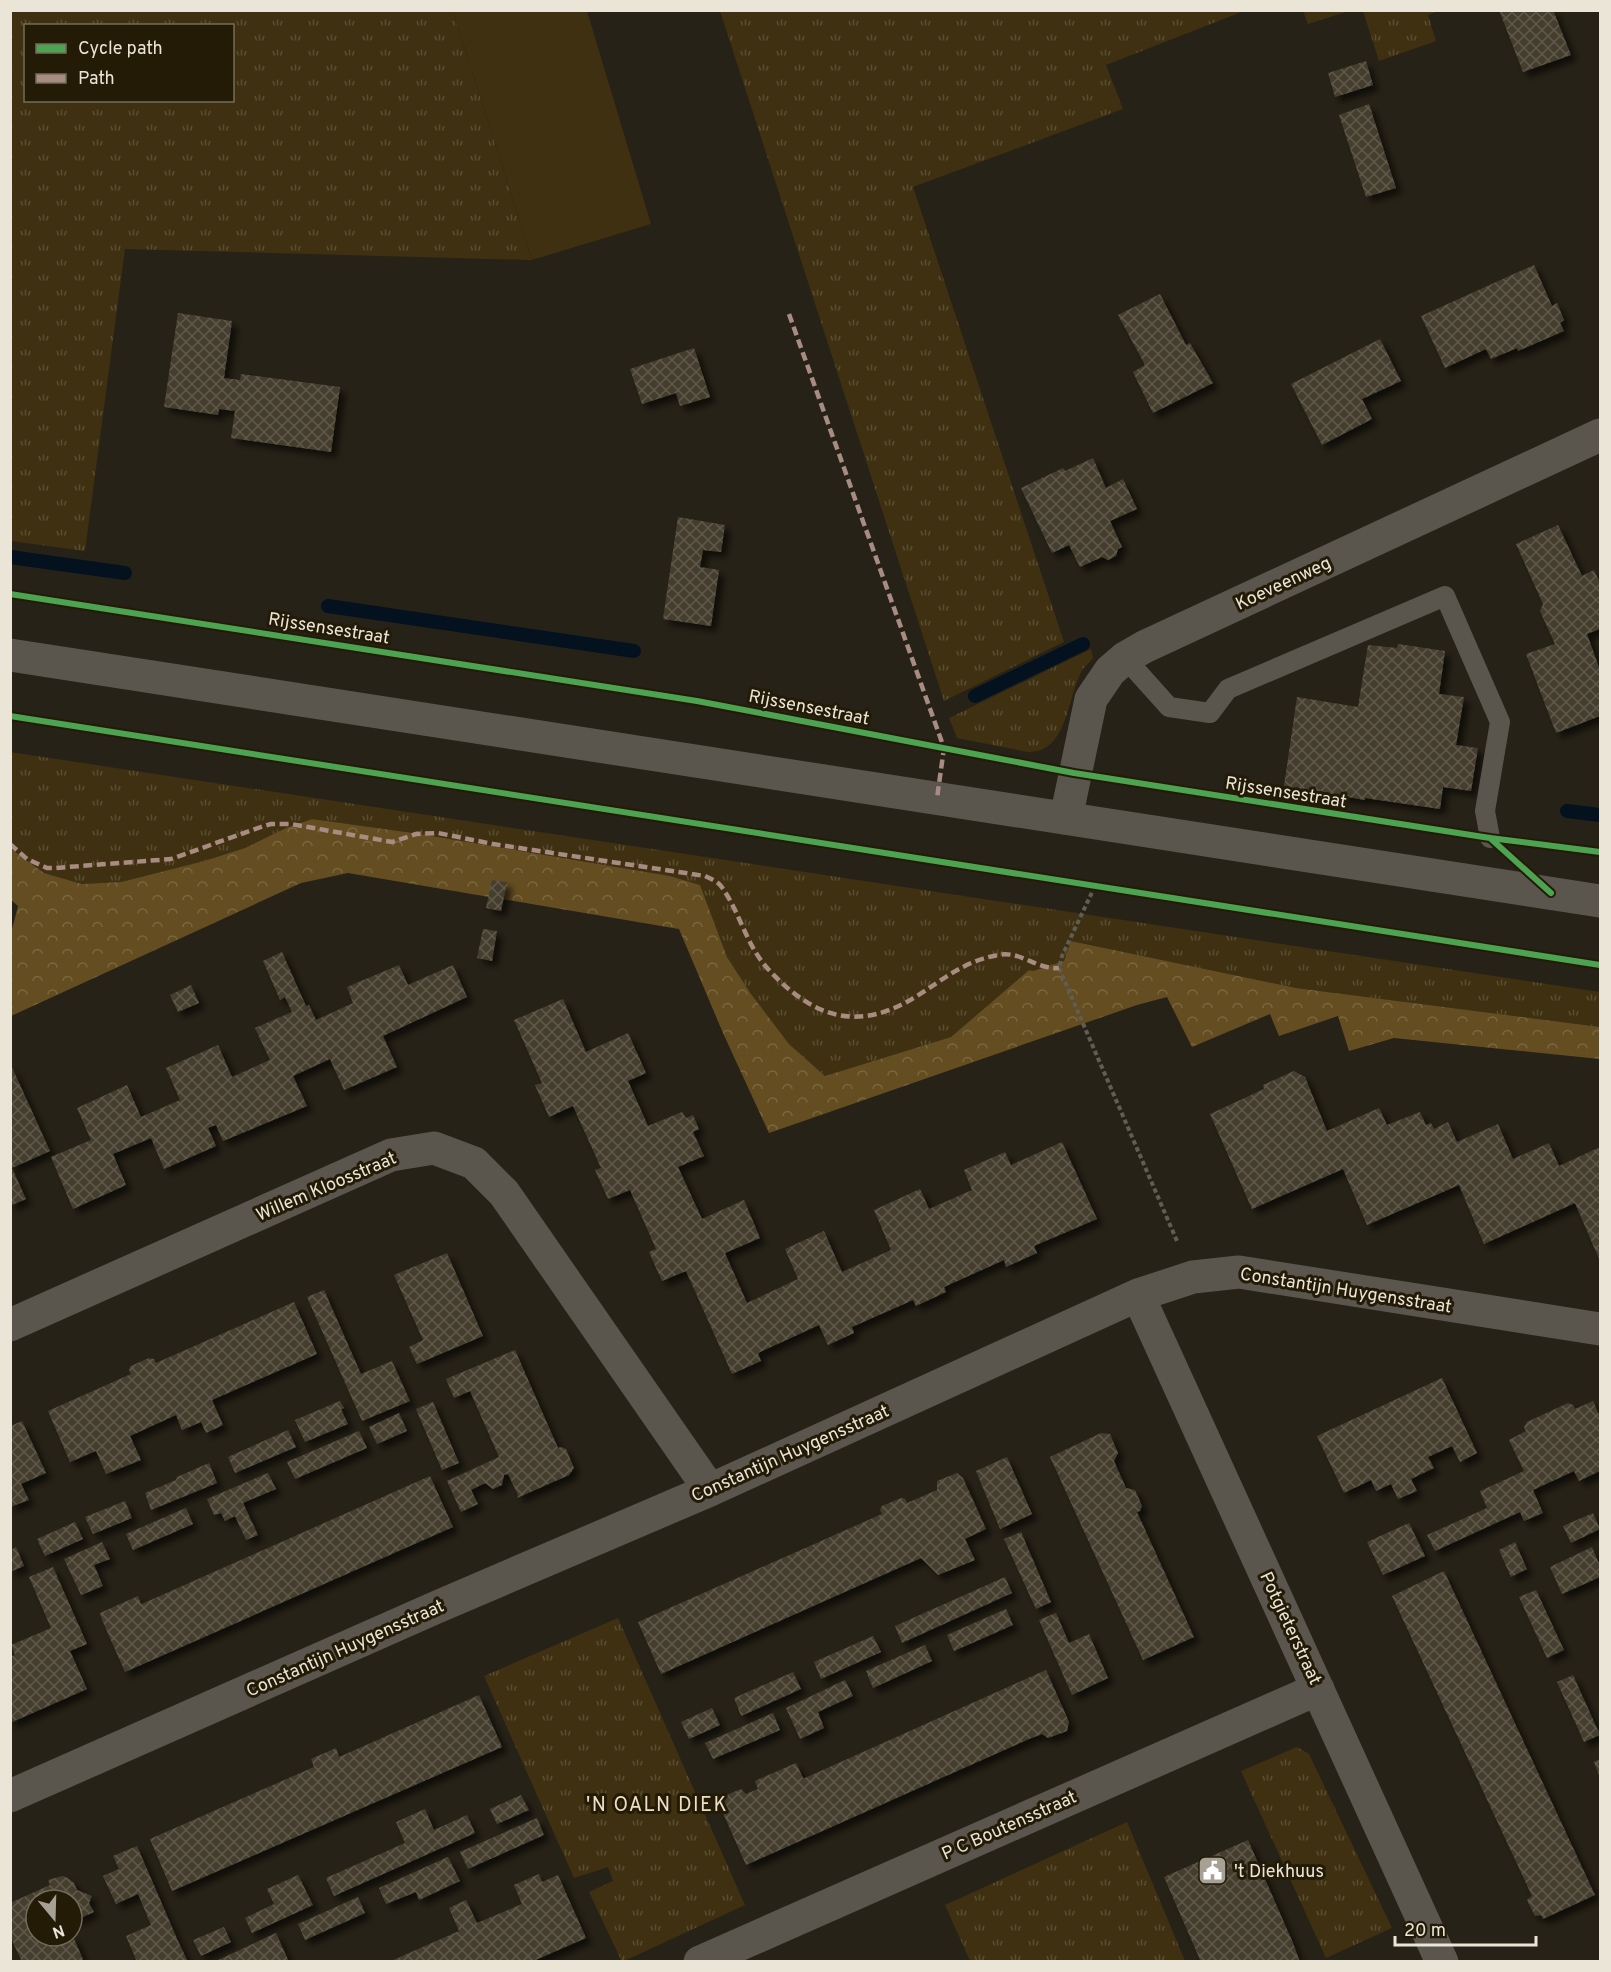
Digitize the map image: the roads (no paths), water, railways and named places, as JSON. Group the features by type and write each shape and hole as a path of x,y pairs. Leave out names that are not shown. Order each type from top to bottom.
{"street":[{"name":"Koeveenweg","path":"1066,818 1090,699 1110,671 1125,658 1154,642 1600,435"},
{"path":"10,656 1600,901"},
{"name":"Willem Kloosstraat","path":"10,1326 391,1155 434,1148 474,1163 504,1193 710,1490"},
{"name":"Constantijn Huygensstraat","path":"10,1796 437,1607 710,1490 1138,1295 1192,1277 1239,1272 1600,1329"},
{"name":"Potgieterstraat","path":"1138,1295 1443,1962"},
{"name":"P C Boutensstraat","path":"700,1962 1318,1689"}],"lane":[{"path":"1125,658 1169,707 1210,713 1228,689 1445,596 1500,722 1485,812 1490,838"}],"waterway":[{"path":"10,557 125,573"},
{"path":"328,606 634,651"},
{"path":"975,696 1083,644"},
{"path":"1567,811 1600,815"}],"place":[{"name":"'t Diekhuus","path":"1213,1871"}],"district":[{"name":"'N OALN DIEK","path":"657,1804"}]}
